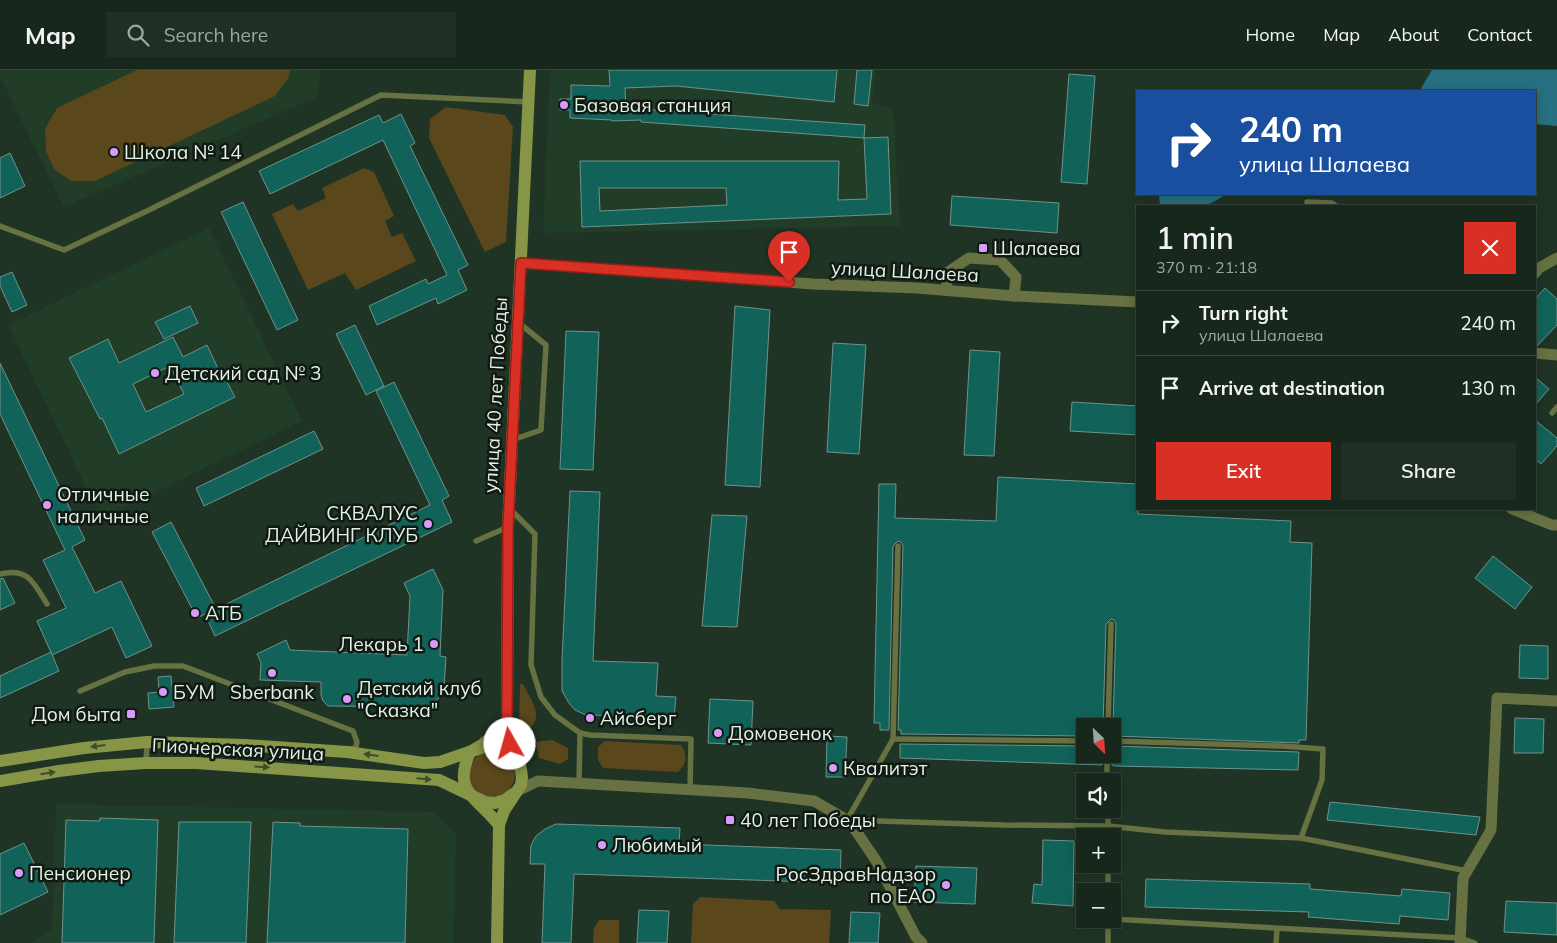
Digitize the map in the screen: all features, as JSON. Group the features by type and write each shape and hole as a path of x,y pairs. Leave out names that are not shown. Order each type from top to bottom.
{"main road":[{"name":"улица 40 лет Победы","path":"520,764 510,744 507,723 508,527 530,70"},
{"path":"499,825 489,812 471,795 464,785 463,774 470,752 507,723"},
{"name":"Пионерская улица","path":"0,761 84,748 147,742 347,752 424,762 440,762 470,752"},
{"path":"470,752 487,746 507,751 520,764 522,777 521,785 504,811 499,825 497,943"},
{"name":"Пионерская улица","path":"0,781 59,771 146,763 196,763 439,780 471,795"},
{"path":"471,795 485,802 495,803 505,800 517,791"}],"street":[{"path":"946,290 948,272 970,258 1000,260 1016,276 1014,296"},
{"path":"1536,272 1557,258"},
{"name":"улица Шалаева","path":"521,263 813,284 1136,302"},
{"path":"1536,354 1557,355"},
{"path":"1514,510 1552,525 1557,525"},
{"path":"1460,941 1463,878 1491,830 1496,698 1557,701"},
{"path":"520,764 538,781"},
{"path":"517,791 538,781 748,793 814,801 847,820 876,862 916,937 922,943"}],"lane":[{"path":"0,226 64,250 149,210 381,94 529,102"},
{"path":"1307,202 1332,203 1335,205"},
{"path":"512,440 541,430 546,345 518,322"},
{"path":"1552,413 1557,407"},
{"path":"509,507 535,534 531,665 541,697 555,715 580,733 590,735 691,738 690,789"},
{"path":"476,541 508,527"},
{"path":"898,546 893,739 847,820 1108,826 1165,832 1301,838 1467,872"},
{"path":"0,574 19,572 30,578 46,604"},
{"path":"1108,718 1111,624"},
{"path":"80,691 125,672 154,666 183,666 352,731 356,747 347,752"},
{"path":"579,783 580,733"},
{"path":"893,739 1076,741"},
{"path":"1121,741 1323,749 1322,780 1301,838"},
{"path":"146,763 147,742"},
{"path":"1108,818 1108,826"},
{"path":"1121,920 1475,943"},
{"path":"1108,943 1109,928"},
{"path":"1276,943 1277,929"}],"shaded area":[{"name":"Школа № 14","path":"0,70 318,70 320,73 317,97 64,207 0,77"},
{"name":"Школа № 14","path":"137,70 290,70 289,77 275,96 95,181 71,181 54,169 46,151 45,129 57,108"},
{"path":"550,70 876,70 872,103 893,109 900,226 543,233"},
{"path":"446,107 505,115 513,127 506,242 485,252 429,138 430,119"},
{"path":"364,168 374,172 394,216 385,221 392,237 402,233 416,261 356,290 345,273 308,290 272,214 293,204 298,211 326,198 322,188"},
{"name":"Детский сад № 3","path":"209,228 302,421 101,518 8,325"},
{"path":"520,684 523,684 535,707 536,719 529,729 519,729"},
{"path":"552,740 568,748 568,759 560,764 539,758 536,742"},
{"path":"605,741 681,745 686,759 678,772 603,768 598,760 598,747"},
{"path":"492,751 505,755 511,761 515,774 511,787 505,793 492,797 479,793 473,787 469,774 473,761 479,755"},
{"path":"56,804 434,812 456,834 453,943 31,943 52,930"},
{"path":"700,897 774,901 780,909 831,910 829,943 691,943 693,904"},
{"path":"599,920 619,920 619,943 593,943 594,928"}],"water":[{"path":"1432,70 1557,70 1557,126 1536,124 1536,90 1422,90 1421,88"},
{"path":"1159,195 1225,195 1208,205 1160,205"}],"building":[{"path":"609,70 837,70 834,102 676,86 625,88 626,108 865,125 864,138 641,122 641,120 612,121 570,118 570,110 560,110 560,99 571,99 571,85 610,86"},
{"path":"857,70 872,70 868,106 854,104"},
{"path":"1069,74 1095,76 1087,184 1061,182"},
{"path":"401,114 415,143 410,146 468,265 458,270 467,290 438,304 436,298 377,325 369,306 426,279 428,284 447,275 383,140 270,194 259,171 379,115 383,123"},
{"path":"888,137 891,214 582,227 580,161 839,161 838,200 867,199 864,138","holes":["599,188 726,188 727,205 600,211"]},
{"path":"10,153 25,186 0,198 0,158"},
{"path":"952,196 1059,203 1057,233 950,225"},
{"path":"243,202 298,320 277,330 221,212"},
{"path":"12,272 27,305 12,312 0,286 0,277"},
{"path":"1545,288 1557,299 1557,325 1537,346 1536,346 1536,298"},
{"path":"190,306 198,323 164,339 155,322"},
{"path":"735,306 770,310 760,487 725,485"},
{"path":"355,325 384,386 366,395 336,334"},
{"path":"566,331 599,332 593,470 560,469"},
{"path":"173,337 183,357 207,345 222,377 224,376 235,397 119,454 102,418 100,419 69,358 108,339 119,363","holes":["170,366 184,394 146,412 133,384"]},
{"path":"833,343 866,345 859,454 827,452"},
{"path":"970,350 1000,352 994,456 964,455"},
{"path":"0,363 85,540 72,547 95,593 121,581 152,646 126,658 112,627 52,655 37,621 66,608 43,560 65,550 0,414"},
{"path":"1536,378 1549,389 1536,404"},
{"path":"394,382 449,496 442,500 452,522 215,636 205,614 197,618 152,532 171,522 216,609 430,505 376,391"},
{"path":"1072,402 1136,406 1136,435 1070,431"},
{"path":"1536,421 1557,438 1557,446 1541,464 1536,460"},
{"path":"314,431 323,449 204,506 196,488"},
{"path":"998,477 1136,484 1136,510 1138,510 1138,514 1291,521 1290,542 1312,543 1306,740 1299,740 1299,743 1121,736 1121,718 1113,718 1116,624 1111,619 1106,624 1103,718 1076,718 1076,736 901,734 901,730 898,730 903,546 898,541 893,546 889,730 880,730 880,723 874,723 879,484 896,484 895,518 996,521"},
{"path":"570,491 600,492 593,661 658,663 656,696 676,697 674,717 586,715 575,710 562,691"},
{"path":"712,515 747,516 737,627 702,626"},
{"path":"1493,556 1532,587 1515,609 1475,578"},
{"path":"433,569 443,590 440,656 446,657 444,688 438,699 425,707 328,706 323,701 321,695 321,682 260,680 261,663 257,654 286,640 290,650 407,655 410,596 404,583"},
{"path":"3,578 15,603 0,610 0,579"},
{"path":"1520,645 1548,646 1548,679 1519,678"},
{"path":"51,652 59,671 0,698 0,676"},
{"name":"БУМ","path":"171,676 174,707 149,709 148,693 159,692 158,677"},
{"path":"710,699 753,701 751,745 708,743"},
{"path":"1515,718 1544,719 1543,753 1514,753"},
{"path":"827,736 847,737 845,777 826,777"},
{"path":"900,744 1076,746 1076,763 1102,763 1102,765 900,758"},
{"path":"1121,746 1299,752 1298,770 1112,765 1112,763 1121,763"},
{"path":"1330,802 1480,817 1476,835 1327,820"},
{"path":"100,818 158,820 154,943 62,943 66,820 100,821"},
{"path":"179,822 251,822 246,943 174,943"},
{"path":"273,822 300,823 300,826 408,829 405,943 267,943"},
{"path":"556,824 680,828 679,844 841,850 840,883 574,874 571,943 542,943 545,864 530,864 531,845 536,836"},
{"path":"1043,840 1074,841 1073,906 1032,903 1034,884 1042,885"},
{"name":"Пенсионер","path":"24,843 48,892 0,915 0,854"},
{"name":"РосЗдравНадзор по ЕАО","path":"916,866 977,868 975,904 914,902"},
{"path":"1146,879 1310,884 1310,889 1401,896 1402,889 1450,893 1448,920 1400,916 1399,924 1308,917 1309,912 1145,907"},
{"path":"1506,901 1557,903 1557,935 1504,932"},
{"path":"639,910 669,911 667,943 637,943"},
{"path":"851,912 880,913 878,943 849,943"}],"place":[{"name":"Базовая станция","path":"564,105"},
{"name":"Школа № 14","path":"114,152"},
{"name":"Шалаева","path":"983,248"},
{"name":"Детский сад № 3","path":"155,373"},
{"name":"Отличные наличные","path":"47,505"},
{"name":"СКВАЛУС ДАЙВИНГ КЛУБ","path":"428,524"},
{"name":"АТБ","path":"195,613"},
{"name":"Лекарь 1","path":"434,644"},
{"name":"Sberbank","path":"272,673"},
{"name":"БУМ","path":"163,692"},
{"name":"Детский клуб \"Сказка\"","path":"347,699"},
{"name":"Дом быта","path":"131,714"},
{"name":"Айсберг","path":"590,718"},
{"name":"Домовенок","path":"718,733"},
{"name":"Квалитэт","path":"833,768"},
{"name":"40 лет Победы","path":"730,820"},
{"name":"Любимый","path":"602,845"},
{"name":"Пенсионер","path":"19,873"},
{"name":"РосЗдравНадзор по ЕАО","path":"946,885"}],"route":[{"path":"510,744 507,723 508,527 521,263 789,282"}]}
